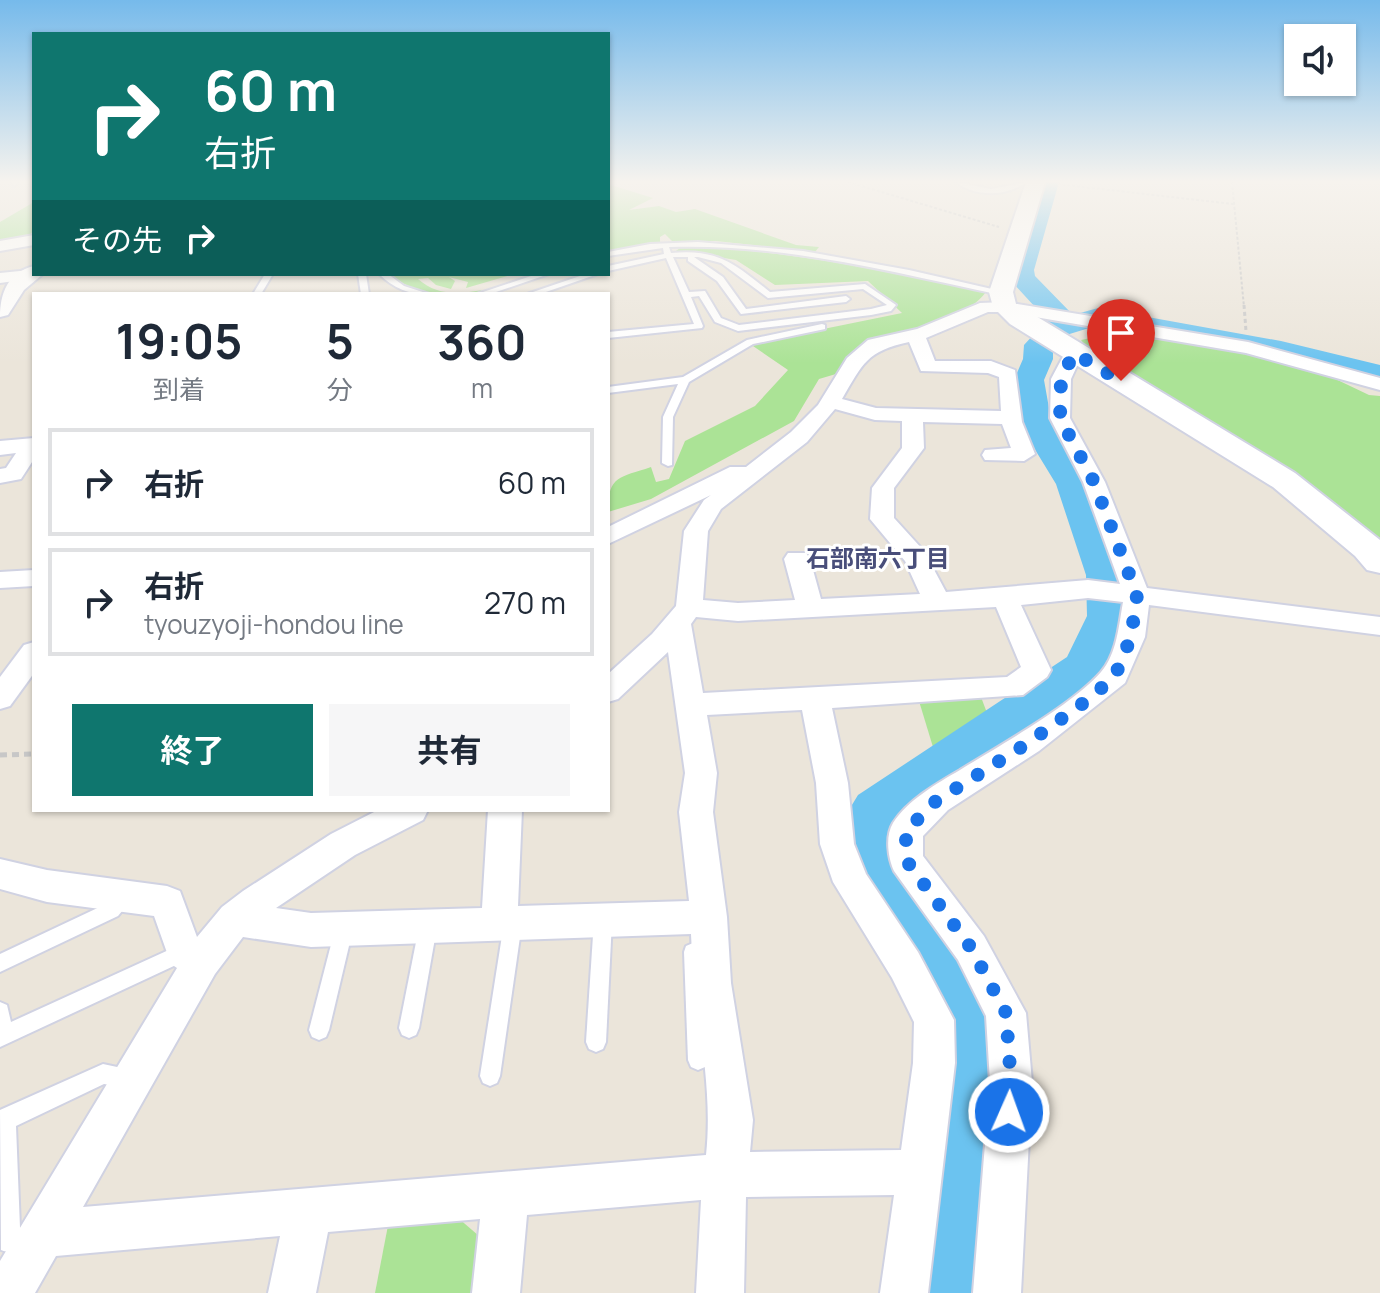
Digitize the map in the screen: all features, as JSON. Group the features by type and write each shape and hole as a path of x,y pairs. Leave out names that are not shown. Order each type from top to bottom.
{"main road":[{"path":"1017,242 1003,300 1066,327 1284,480 1368,548 1380,562"}],"street":[{"path":"0,246 21,242"},
{"path":"0,278 32,274"},
{"path":"1,306 16,286 32,274"},
{"path":"720,1293 722,1214 731,1120 700,917 696,812 701,773 683,615 696,531 712,505 779,454 831,402 854,362 875,344 961,320 1003,300"},
{"path":"997,1293 1011,1082 1006,1013 971,948 906,860 906,831 936,801 1028,743 1089,699 1115,676 1131,637 1137,595 1094,482 1060,418 1066,327 1248,348 1380,384"},
{"path":"916,335 928,367 991,367 1008,374 1011,418 1024,454 993,455"},
{"path":"831,402 875,414 912,418 1011,418"},
{"path":"912,418 913,448 883,488 882,519 917,557 931,585 935,602"},
{"path":"0,448 32,444"},
{"path":"0,476 13,474 32,446"},
{"path":"610,536 701,488 779,454"},
{"path":"797,559 810,608"},
{"path":"0,580 32,578"},
{"path":"615,680 683,615 1005,598 1088,589 1380,626"},
{"path":"692,705 1013,687 1037,670 1005,598"},
{"path":"0,698 32,657"},
{"path":"815,698 832,783 837,844 851,882 905,965 934,1020 934,1063 904,1293"},
{"path":"8,1293 133,1079 193,957 235,919 300,873 378,825 407,812"},
{"path":"505,812 506,924"},
{"path":"0,874 47,886 167,902 193,957"},
{"path":"235,919 311,930 700,917"},
{"path":"41,1234 728,1175 920,1172"},
{"path":"496,1293 506,1192"},
{"path":"292,1293 309,1210"}],"lane":[{"path":"610,257 665,245 772,251 1003,300"},
{"path":"610,335 699,326 665,245"},
{"path":"683,255 710,269 744,312 846,299"},
{"path":"610,268 668,256 723,260 768,295 865,286 892,305 888,309 848,316 738,328 718,320 702,293 685,295"},
{"path":"385,276 402,291"},
{"path":"487,292 539,276"},
{"path":"511,292 557,276"},
{"path":"537,292 588,276"},
{"path":"610,390 686,380 750,342 820,328 848,316"},
{"path":"668,463 671,434 668,417 686,380"},
{"path":"0,963 112,910 124,898"},
{"path":"698,1060 700,917"},
{"path":"596,1042 603,920"},
{"path":"490,1076 506,924"},
{"path":"409,1028 428,926"},
{"path":"319,1030 344,929"},
{"path":"0,1012 1,1036 193,957"},
{"path":"41,1234 9,1242 4,1206 2,1120 103,1074 133,1079"}],"path":[{"path":"1237,242 1248,348"},
{"path":"0,755 32,754"}],"green space":[{"path":"610,242 658,242 610,253"},
{"path":"728,242 789,242 819,247 815,252"},
{"path":"680,248 756,251 987,290 966,309 950,317 865,342 846,371 819,379 794,421 651,499 610,511 610,491 623,476 651,467 656,482 669,479 685,441 755,406 788,370 750,344 902,313 868,281 775,285 736,260 700,254 672,254"},
{"path":"392,276 507,276 466,288 468,282 449,277 455,281 451,289 436,285 428,278 418,279 425,285 448,292 426,292"},
{"path":"1105,335 1193,343 1304,364 1369,395 1380,396 1380,539 1263,457 1094,358 1081,340"},
{"path":"981,697 990,721 936,757 919,701"},
{"path":"450,1211 479,1236 471,1293 375,1293 390,1215"}],"waterway":[{"path":"1030,242 1021,270 1022,278 1063,320 1053,330"},
{"path":"1053,330 1098,316 1281,350 1380,374"},
{"path":"951,1293 975,1042 972,1014 963,987 887,889 874,867 866,848 864,831 876,810 1083,668 1093,655 1108,616 1106,575 1074,484 1036,425 1029,380 1038,359 1038,345 1053,330"}],"district":[{"name":"石部南六丁目","path":"878,559"}],"route":[{"path":"1009,1112 1011,1082 1006,1013 971,948 906,860 906,831 936,801 1028,743 1115,676 1131,637 1137,595 1094,482 1060,418 1061,379 1074,353 1121,381"}]}
